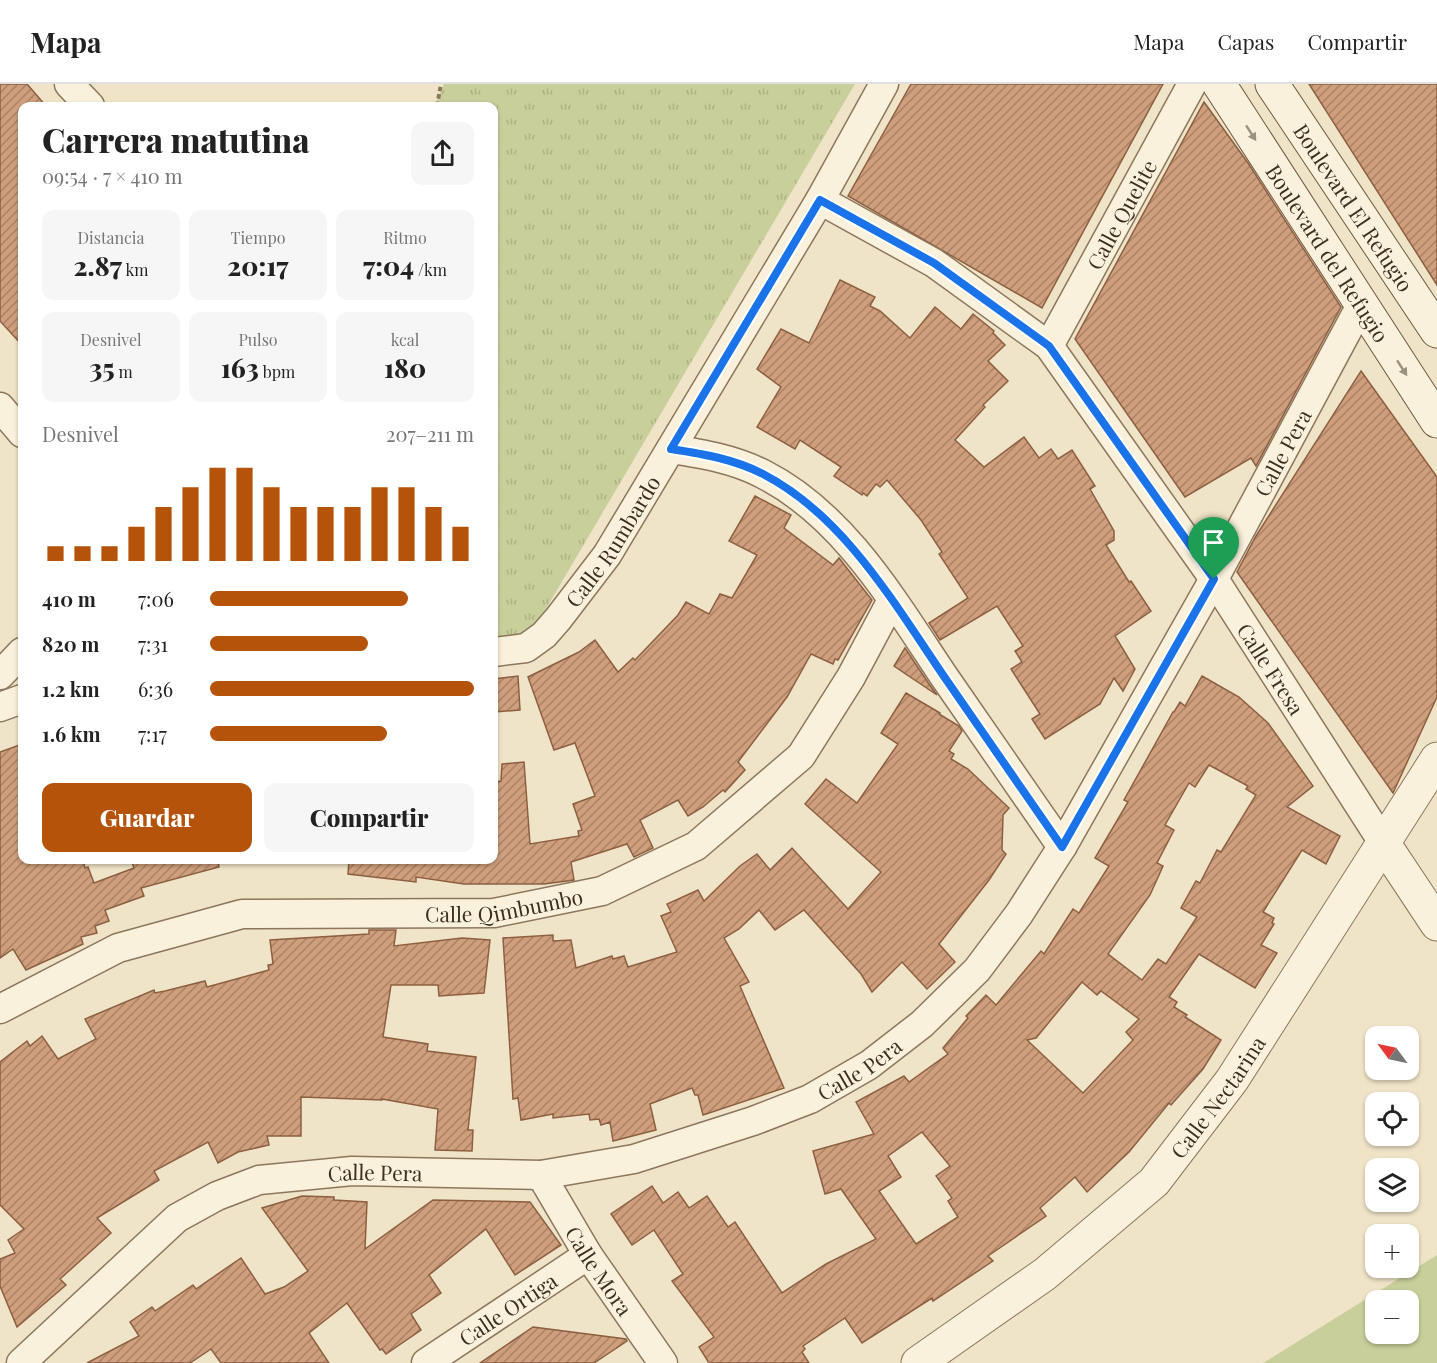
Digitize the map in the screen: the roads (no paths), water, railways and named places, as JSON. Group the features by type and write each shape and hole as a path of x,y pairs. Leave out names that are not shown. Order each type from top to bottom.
{"street":[{"path":"69,84 86,102"},
{"name":"Calle Rumbardo","path":"498,652 526,648 544,635 608,555 820,200 884,84"},
{"name":"Calle Quelite","path":"1049,346 1192,84"},
{"name":"Boulevard del Refugio","path":"1219,84 1437,422"},
{"name":"Boulevard El Refugio","path":"1272,84 1436,326"},
{"name":"Calle Fresa","path":"820,200 934,263 1049,346 1214,579 1437,924"},
{"name":"Calle Pera","path":"21,1363 177,1218 217,1196 260,1180 352,1171 541,1175 634,1159 753,1121 810,1099 869,1065 922,1023 977,970 1019,914 1062,847 1214,579 1361,305"},
{"path":"0,407 18,428"},
{"path":"671,449 739,463 764,474 816,510 842,535 892,600 1062,847"},
{"name":"Calle Qimbumbo","path":"0,1009 118,948 242,914 494,913 602,891 696,846 801,756 851,677 892,600"},
{"path":"0,675 18,656"},
{"path":"0,707 18,700"},
{"name":"Calle Nectarina","path":"918,1363 1045,1274 1154,1182 1232,1080 1437,759"},
{"name":"Calle Mora","path":"541,1175 588,1255 663,1363"},
{"name":"Calle Ortiga","path":"426,1363 588,1255"}]}
